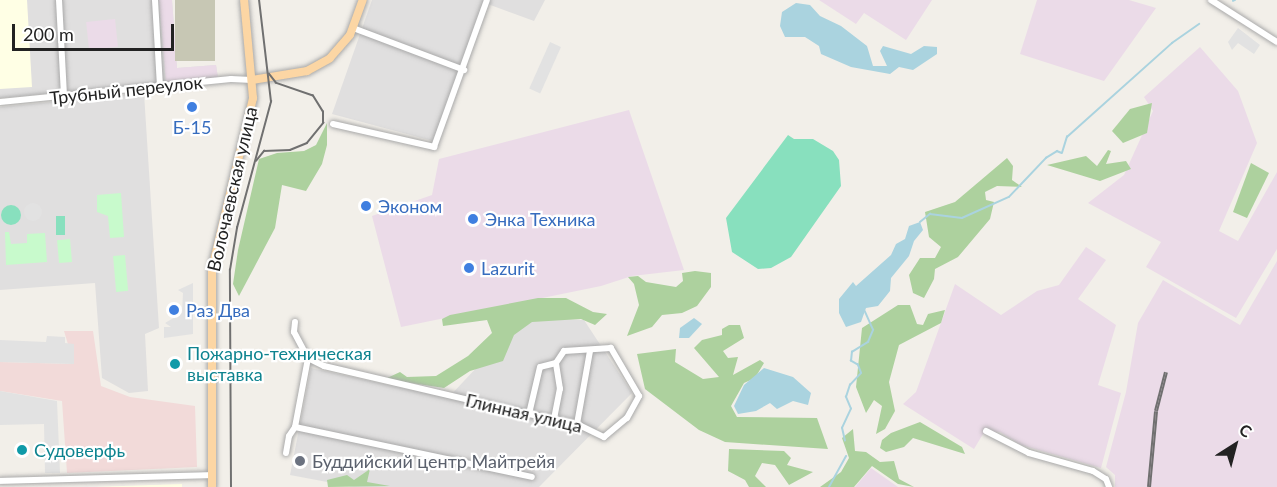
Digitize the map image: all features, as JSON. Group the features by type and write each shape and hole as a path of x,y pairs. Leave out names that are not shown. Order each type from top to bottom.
{"main road":[{"name":"Волочаевская улица","path":"212,487 212,269 248,124 252,80 244,0"},
{"path":"252,80 315,68 337,52 353,28 363,0"}],"street":[{"path":"59,0 64,96"},
{"path":"155,0 160,87"},
{"path":"333,124 432,148 464,70 487,0"},
{"path":"1211,0 1277,42"},
{"path":"353,28 464,70"},
{"name":"Трубный переулок","path":"0,102 231,79 252,80"},
{"path":"286,453 289,436 296,427 308,358 294,332 296,322"},
{"name":"Глинная улица","path":"308,358 324,366 577,424 604,436 618,428 639,400 617,354 604,346 590,351 564,351 553,363"},
{"path":"577,424 590,351"},
{"path":"530,414 540,367 553,363 560,389 554,419"},
{"path":"296,427 532,477"},
{"path":"986,431 1029,453 1093,471 1106,479 1109,487"},
{"path":"0,481 212,475"}],"shaded area":[{"path":"0,0 172,0 177,68 216,65 218,78 0,98"},
{"path":"0,0 27,0 32,87 0,89"},
{"path":"159,0 172,0 177,68 216,65 218,78 166,83"},
{"path":"175,0 215,0 215,61 175,61"},
{"path":"372,0 545,0 534,21 485,3 433,141 332,114"},
{"path":"819,0 932,0 906,40 864,13 856,24"},
{"path":"1037,0 1129,0 1156,8 1104,81 1020,54"},
{"path":"115,19 118,47 89,50 86,22"},
{"path":"1238,28 1260,45 1254,54 1238,43 1232,50 1228,42"},
{"path":"550,42 561,47 540,93 529,89"},
{"path":"1200,47 1238,91 1257,143 1219,231 1238,241 1277,172 1277,249 1236,318 1146,267 1161,242 1088,203 1124,175 1153,111 1144,97"},
{"path":"144,93 159,328 145,334 148,391 129,393 102,378 95,283 0,290 0,107"},
{"path":"629,110 684,270 632,276 601,286 401,327 372,216 432,195 439,159"},
{"path":"33,203 39,206 42,212 39,218 33,221 27,218 24,212 27,206"},
{"path":"1086,247 1106,260 1078,299 1116,325 1098,385 1121,393 1101,468 1021,445 1000,432 983,434 974,449 903,404 916,392 955,284 1001,315 1037,291 1059,285"},
{"path":"1277,261 1277,487 1115,487 1115,475 1106,467 1126,392 1138,323 1163,280 1240,325"},
{"path":"193,283 193,334 164,338 164,327 171,327 165,323 182,313 183,293 178,290"},
{"path":"524,317 584,320 632,393 539,487 354,487 290,475 311,368 448,398"},
{"path":"64,331 93,331 101,386 130,397 195,406 197,467 67,473 62,401 0,391 0,362 74,364"},
{"path":"47,336 65,337 65,343 74,344 74,364 0,362 0,340 46,342"},
{"path":"0,391 57,401 60,473 45,473 44,424 0,425"},
{"path":"871,468 898,487 855,487"},
{"path":"182,484 182,487 93,487"}],"green space":[{"path":"1152,103 1147,133 1123,143 1112,131 1130,109"},
{"path":"327,123 327,145 322,164 306,191 282,185 275,228 239,296 233,284 238,250 259,159 277,153 304,151 316,145"},
{"path":"788,135 794,139 813,139 833,151 839,160 841,186 791,257 771,268 758,269 732,252 726,218"},
{"path":"1108,150 1111,151 1106,164 1126,161 1131,169 1100,181 1047,165 1086,156 1097,166"},
{"path":"1007,158 1013,166 1012,180 1022,187 997,186 985,192 986,200 994,202 990,219 958,257 935,269 934,279 924,298 913,293 909,275 920,258 935,258 941,247 929,237 925,212 955,202"},
{"path":"1251,163 1269,173 1247,218 1233,212"},
{"path":"121,193 124,237 110,238 108,216 97,212 97,195"},
{"path":"11,205 18,208 21,215 18,222 11,225 4,222 1,215 4,208"},
{"path":"56,216 65,216 65,235 56,235"},
{"path":"5,232 9,232 11,244 27,243 27,234 45,233 47,262 6,265"},
{"path":"70,239 72,262 59,263 57,240"},
{"path":"125,255 128,291 116,292 113,256"},
{"path":"695,271 711,273 711,287 697,306 682,313 662,315 652,327 627,336 639,305 634,284 628,277 638,276 646,282 676,287 683,281 682,273"},
{"path":"538,298 566,298 593,312 607,314 595,325 581,319 532,322 514,335 503,361 470,371 444,388 385,379 400,372 407,377 436,376 468,356 492,333 487,320 443,326 442,319 450,315"},
{"path":"898,305 910,305 917,324 923,325 928,314 945,310 941,323 899,345 889,382 895,411 885,429 876,434 882,406 874,400 866,413 856,387 862,328"},
{"path":"729,325 740,325 744,338 723,351 728,358 738,357 733,375 760,360 764,363 755,378 744,383 731,406 737,417 817,418 828,449 725,442 699,430 645,389 637,354 676,349 675,362 703,379 719,377 694,348 702,340 722,335 722,329"},
{"path":"920,422 962,447 965,454 913,438 904,447 886,452 880,448 882,440 891,433"},
{"path":"853,429 855,451 866,452 880,462 894,461 899,479 914,487 898,484 872,466 854,487 820,487 841,472 849,458 842,438"},
{"path":"729,449 784,451 791,458 787,465 813,472 789,485 775,465 762,463 755,476 766,487 749,487 745,480 728,471"},
{"path":"370,469 367,482 390,486 328,487 327,480 347,475 354,480"}],"water":[{"path":"796,3 810,5 820,16 841,26 867,46 873,66 887,66 880,51 883,46 911,54 924,46 937,47 937,54 913,70 899,67 890,74 851,67 821,54 819,46 805,37 785,37 780,26 782,12"},
{"path":"920,222 923,230 914,241 909,256 891,278 890,291 878,306 866,308 861,322 846,327 839,313 839,299 853,282 856,286 891,255 896,244 905,239 909,226"},
{"path":"694,318 702,324 689,338 679,338 680,328"},
{"path":"764,368 793,377 811,393 808,405 793,401 777,409 770,403 756,411 738,414 734,406 744,385"}],"waterway":[{"path":"920,222 930,214 962,218 1009,197 1046,158 1057,151 1062,153 1067,137 1172,43 1199,24"},
{"path":"845,441 842,428 851,409 846,397 850,385 861,373 858,365 851,361 852,352 868,342 873,330 865,312"},
{"path":"829,487 846,456"}],"tram line":[{"path":"231,487 230,270 237,228 271,102 259,0"},
{"path":"256,161 264,151 290,150 307,143 323,123 323,112 313,96 276,83 269,74"}],"railway":[{"path":"1149,487 1156,411 1166,372"}],"place":[{"name":"Б-15","path":"192,107"},
{"name":"Эконом","path":"366,206"},
{"name":"Энка Техника","path":"473,219"},
{"name":"Lazurit","path":"469,268"},
{"name":"Раз Два","path":"174,310"},
{"name":"Пожарно-техническая выставка","path":"175,364"},
{"name":"Судоверфь","path":"22,450"},
{"name":"Буддийский центр Майтрейя","path":"300,461"}]}
